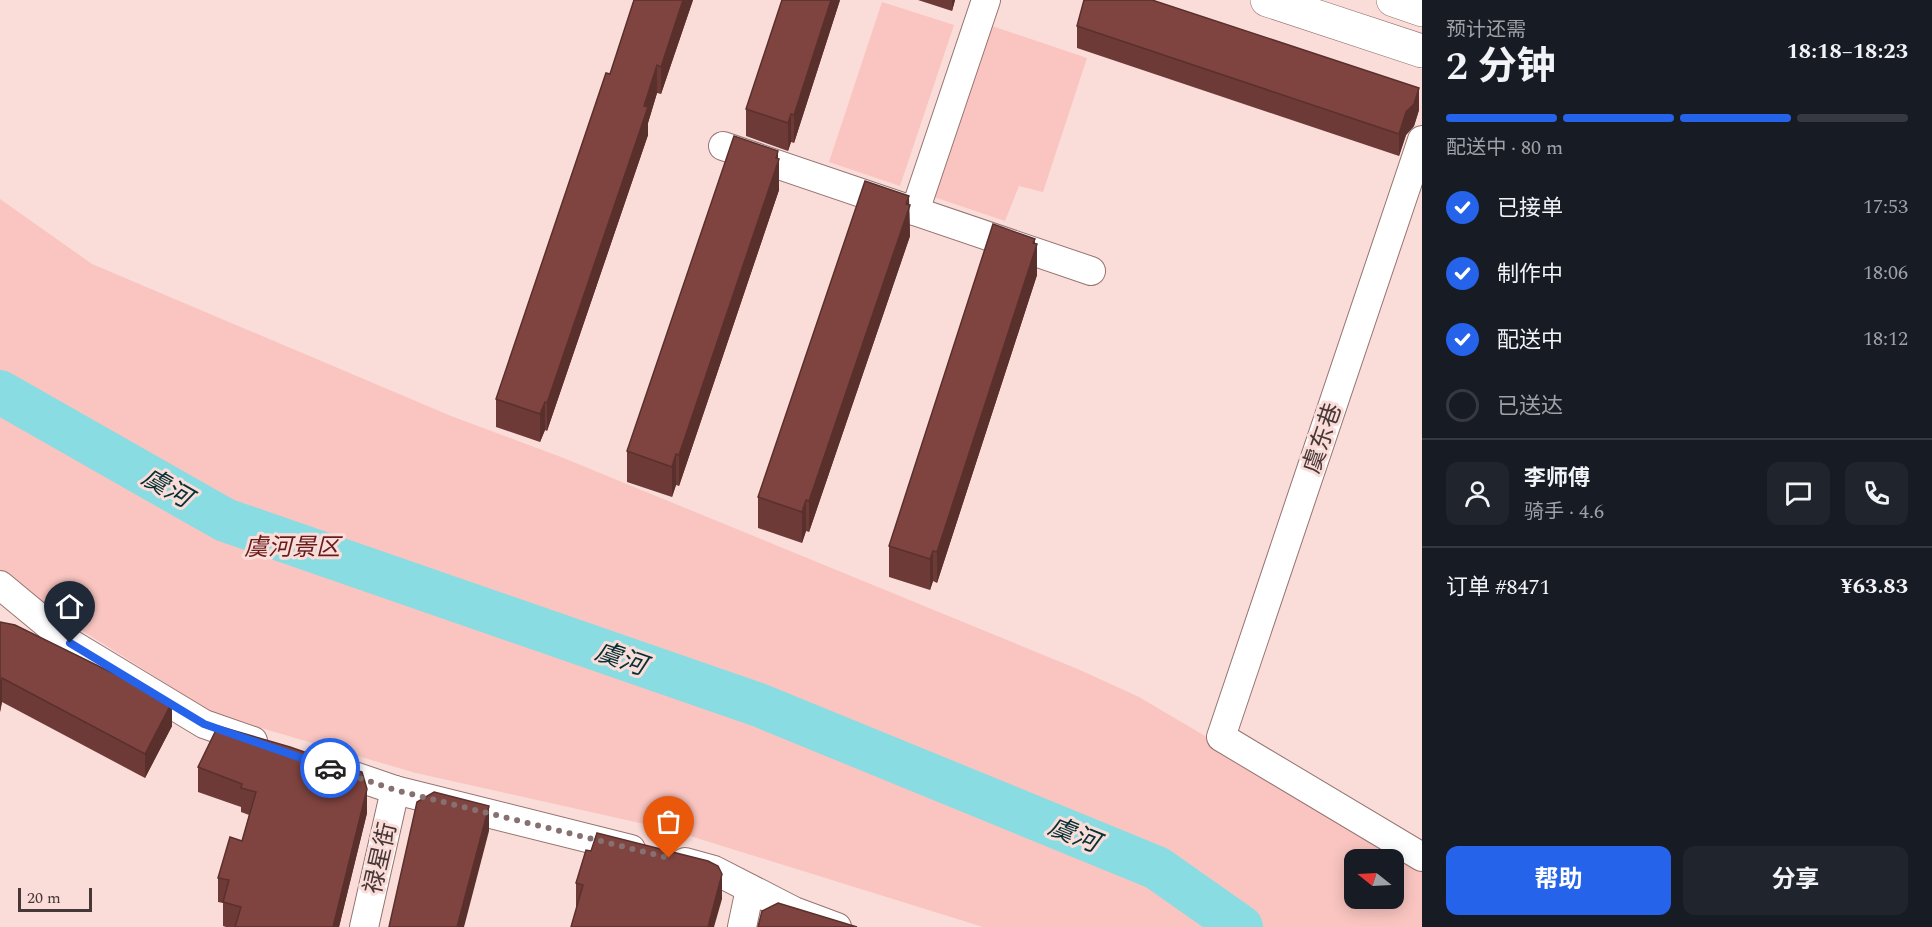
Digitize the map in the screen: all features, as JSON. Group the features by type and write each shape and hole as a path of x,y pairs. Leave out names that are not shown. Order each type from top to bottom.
{"main road":[{"path":"1267,0 1422,51"},
{"path":"1393,0 1422,10"}],"street":[{"path":"915,211 986,0"},
{"name":"虞东巷","path":"1422,140 1221,736 1422,857"},
{"path":"723,146 1091,271"},
{"path":"0,585 70,643 204,724 395,790 714,870 795,911 837,927"},
{"name":"禄星街","path":"364,927 395,790"},
{"path":"742,927 750,889"}],"green space":[{"path":"882,2 954,25 900,186 829,162"},
{"path":"989,25 1087,58 1043,192 1019,186 1005,221 934,197"},
{"name":"虞河景区","path":"0,199 92,264 451,416 561,457 1080,670 1139,697 1397,849 1344,849 1344,909 1404,909 1404,853 1422,864 1422,927 983,927 671,830 416,773 216,715 0,576"}],"building":[{"path":"634,0 683,0 661,67 657,65 644,106 648,107 547,403 545,402 540,414 496,399 606,73 610,74"},
{"path":"782,0 831,0 794,115 791,114 788,123 746,109"},
{"path":"1084,0 1152,0 1419,88 1414,104 1406,112 1399,134 1077,26"},
{"path":"734,136 778,151 776,158 779,159 679,455 676,454 672,467 627,451"},
{"path":"865,181 909,196 906,204 910,205 809,501 806,500 802,512 758,497"},
{"path":"993,224 1035,239 1033,243 1037,244 937,552 933,551 930,559 889,546"},
{"path":"0,622 15,625 172,702 145,754 2,678 0,688"},
{"path":"218,726 290,747 362,772 367,789 333,927 235,927 241,907 223,902 229,880 218,878 230,837 242,841 256,792 241,788 242,784 198,767"},
{"path":"434,792 489,806 457,927 389,927 417,802"},
{"path":"597,833 708,861 718,866 722,874 708,927 571,927 583,885 576,883 586,850 591,851"},
{"path":"778,903 857,927 758,927 762,911"}],"waterway":[{"name":"虞河","path":"0,392 225,520 759,705 1157,868 1241,927"}],"way so far":[{"path":"330,768 395,790 669,858"}],"route":[{"path":"70,643 204,724 330,768"}]}
